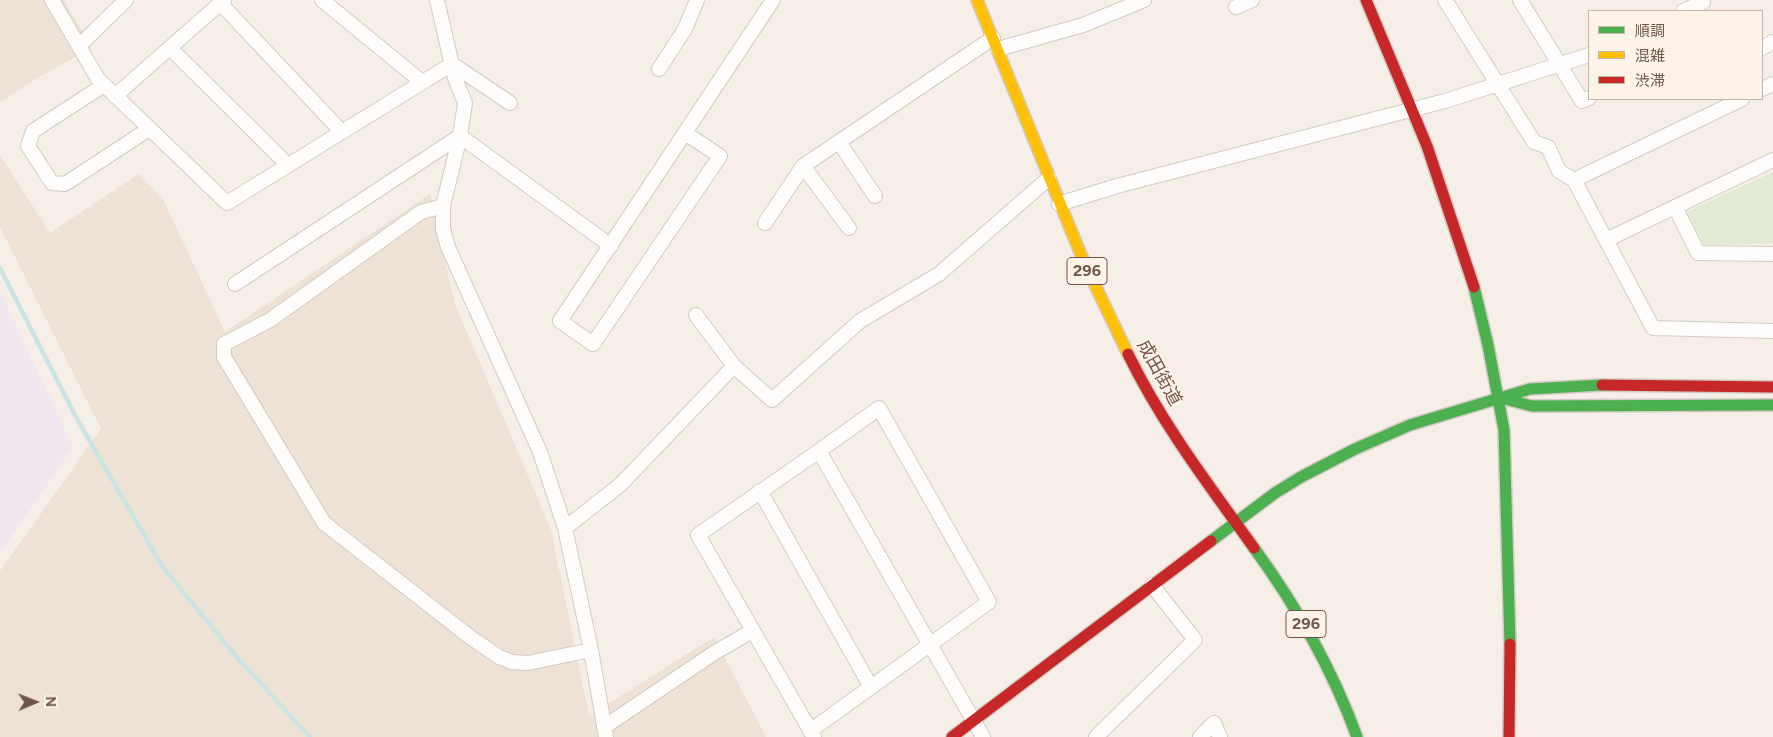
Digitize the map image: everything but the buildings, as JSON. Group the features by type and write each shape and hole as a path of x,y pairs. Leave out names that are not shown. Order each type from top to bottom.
{"main road":[{"name":"成田街道","path":"977,0 996,43 1048,178 1125,350 1161,413 1213,493 1236,522 1295,606 1319,647 1338,687 1357,737"},
{"path":"1366,0 1414,108 1462,240 1500,398 1506,446 1512,660 1510,737"},
{"path":"952,737 1236,522 1300,477 1348,451 1433,415 1532,388 1642,385 1773,387"},
{"path":"1500,398 1532,406 1773,405"}],"street":[{"path":"52,0 104,85 227,203 452,64"},
{"path":"79,46 126,0"},
{"path":"322,0 422,82"},
{"path":"438,0 452,64 465,103 460,136 443,206 444,229 448,247 540,452 565,528 591,650 605,732 714,653 752,631"},
{"path":"659,69 685,29 697,0"},
{"path":"685,133 720,156 594,344 560,321 772,0"},
{"path":"765,224 803,166 996,43 1083,25 1144,0"},
{"path":"1236,7 1252,0"},
{"path":"1445,0 1500,84 1534,142 1548,146 1558,171 1574,180 1653,328 1773,331"},
{"path":"1520,0 1582,101 1588,98"},
{"path":"115,96 222,2 342,132"},
{"path":"1686,10 1705,4"},
{"path":"170,48 288,165"},
{"path":"1059,204 1117,186 1500,84 1588,55"},
{"path":"452,64 510,103"},
{"path":"104,85 33,131 28,146 52,183 65,184 149,129"},
{"path":"1574,180 1740,100"},
{"path":"460,136 611,246"},
{"path":"235,284 460,136"},
{"path":"839,142 875,196"},
{"path":"1606,240 1773,160"},
{"path":"803,166 849,228"},
{"path":"696,315 734,366 772,400 860,321 938,274 1048,178"},
{"path":"443,206 421,212 270,320 224,344 224,357 324,523 470,637 499,657 512,662 528,663 591,650"},
{"path":"1675,207 1698,253 1773,254"},
{"path":"565,528 620,485 734,366"},
{"path":"879,408 989,602 871,687 812,734 698,536 819,451 879,408"},
{"path":"819,451 983,737"},
{"path":"760,492 871,687"},
{"path":"1096,737 1195,640 1152,585"},
{"path":"1200,737 1214,723 1220,737"}],"shaded area":[{"path":"0,0 64,0 92,48 39,77 0,102"},
{"path":"0,155 50,233 139,174 163,199 225,332 430,194 455,304 551,530 589,716 714,637 766,737 0,737 0,571 101,429 0,227"},
{"path":"0,291 73,447 0,553"}],"green space":[{"path":"1773,172 1773,243 1704,245 1686,212"}],"waterway":[{"path":"0,268 77,419 162,566 235,655 310,737"}],"traffic: fast":[{"path":"1474,287 1488,345 1504,430 1510,644"},
{"path":"1211,541 1275,493 1301,477 1355,449 1410,425 1530,389 1602,385"},
{"path":"1501,398 1532,406 1773,405"},
{"path":"1254,548 1285,593 1325,662 1357,737"}],"traffic: slow":[{"path":"977,0 1084,262 1128,354"}],"traffic: jam":[{"path":"1366,0 1427,146 1474,287"},
{"path":"1128,354 1171,430 1254,548"},
{"path":"1602,385 1773,387"},
{"path":"952,737 1211,541"},
{"path":"1509,737 1510,644"}]}
